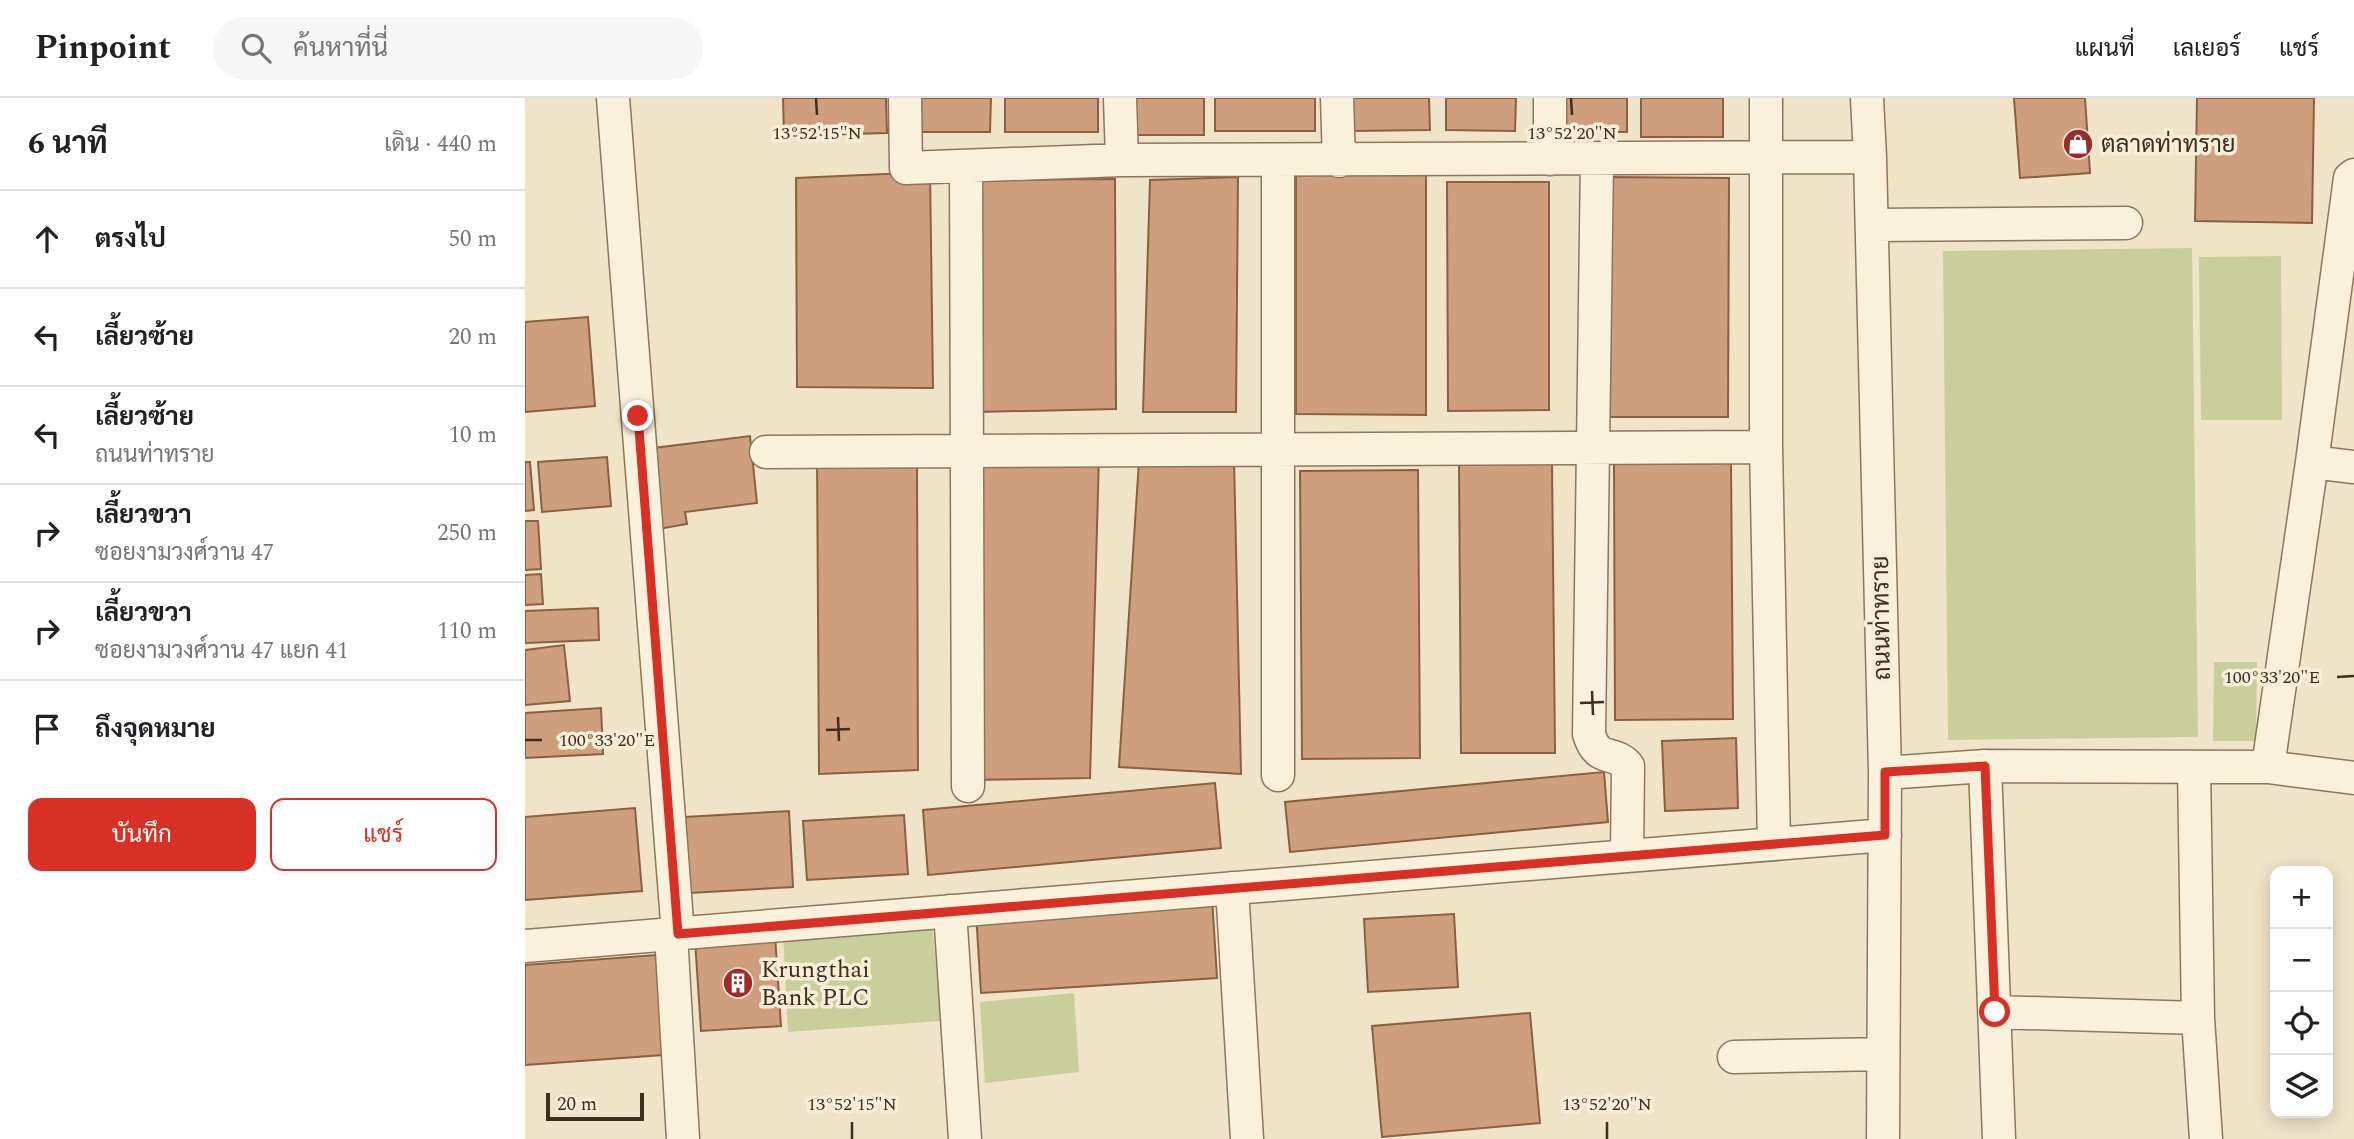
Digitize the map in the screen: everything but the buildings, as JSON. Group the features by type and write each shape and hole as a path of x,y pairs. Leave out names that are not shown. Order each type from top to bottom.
{"street":[{"path":"613,98 674,934 683,1139"},
{"path":"905,98 906,168 1122,160 1870,157"},
{"path":"1120,98 1122,160"},
{"path":"1337,98 1339,161"},
{"path":"1550,98 1550,159"},
{"path":"1766,98 1766,447 1774,844"},
{"name":"ถนนท่าทราย","path":"1867,98 1885,772 1883,1139"},
{"path":"1597,159 1589,734 1593,748 1625,762 1628,766 1627,856"},
{"path":"1278,160 1278,775"},
{"path":"965,166 968,786"},
{"path":"2268,766 2352,176"},
{"path":"1871,225 2126,223"},
{"path":"766,452 1766,447"},
{"path":"2312,462 2354,467"},
{"path":"1885,772 1985,766 2268,766 2354,778"},
{"path":"1985,766 1999,1139"},
{"path":"2194,767 2198,1018 2206,1139"},
{"path":"525,946 1885,835"},
{"path":"1231,888 1247,1139"},
{"path":"950,911 965,1139"},
{"path":"1995,1012 2198,1018"},
{"path":"1734,1057 1882,1054"}],"green space":[{"path":"2192,248 2198,737 1948,740 1943,251"},
{"path":"2281,256 2282,420 2201,420 2199,257"},
{"path":"2214,662 2257,662 2256,741 2213,741"},
{"path":"932,921 941,1021 788,1032 783,933"},
{"path":"1074,993 1079,1072 985,1083 980,1002"}],"place":[{"name":"ตลาดท่าทราย","path":"2078,144"},
{"name":"Krungthai Bank PLC","path":"738,983"}],"route":[{"path":"638,416 678,934 1885,835 1885,772 1985,766 1995,1012"}]}
